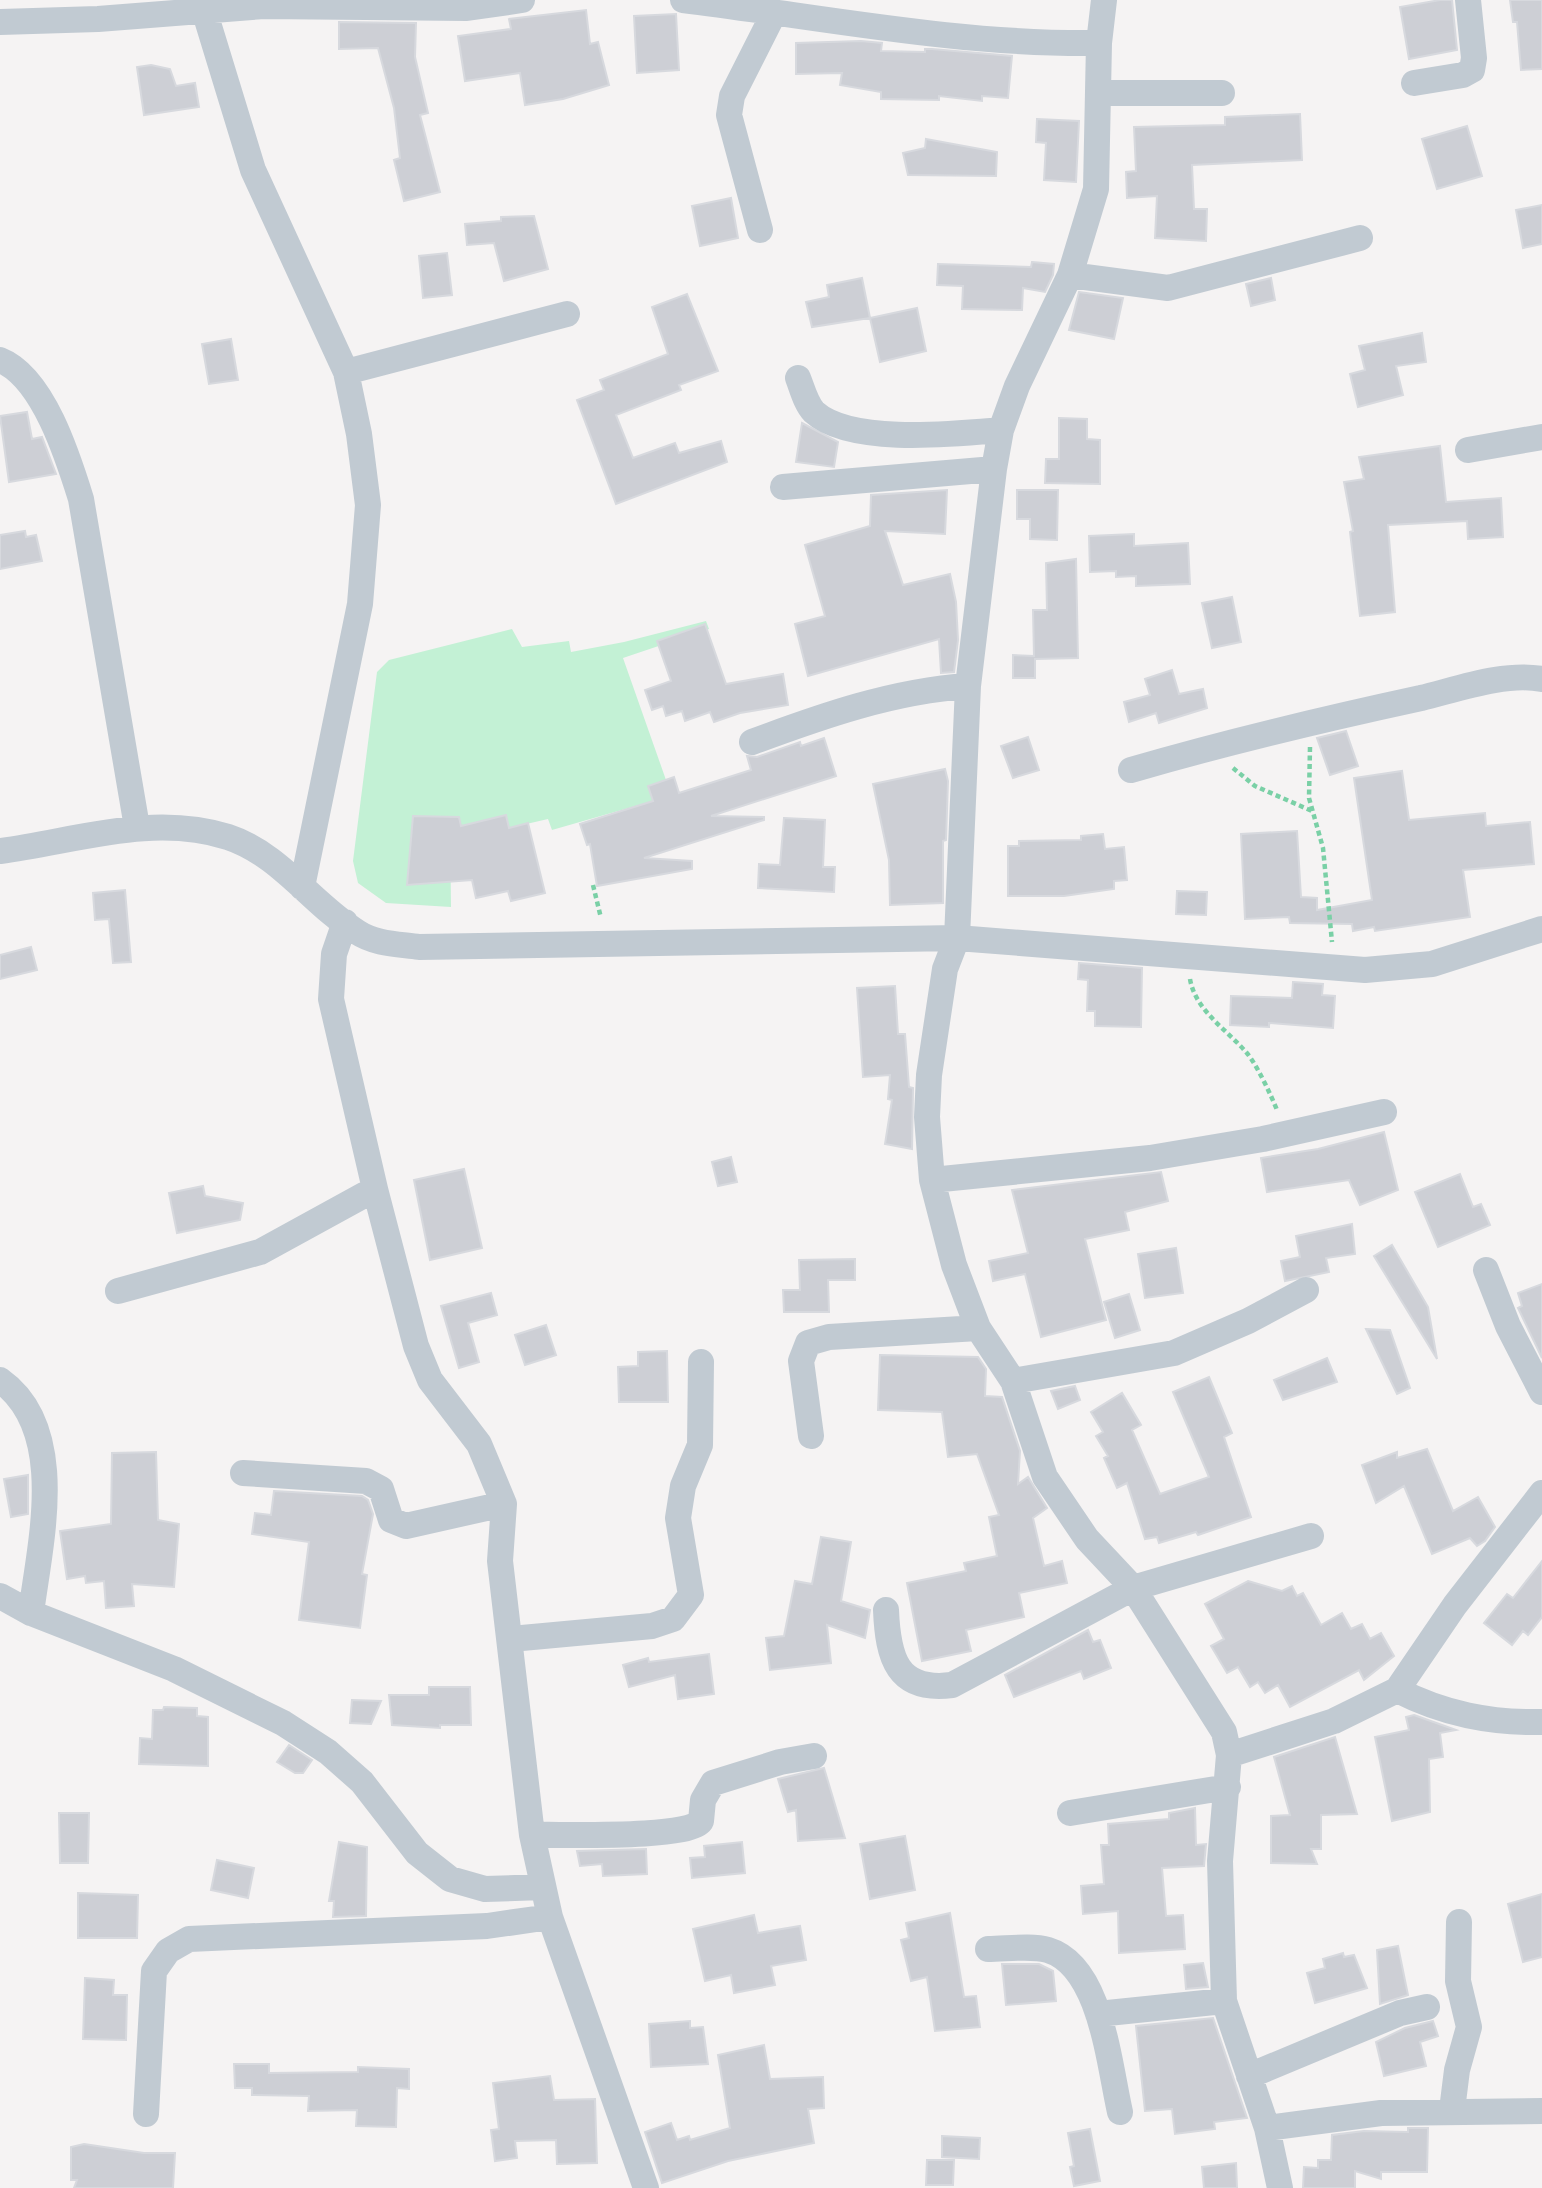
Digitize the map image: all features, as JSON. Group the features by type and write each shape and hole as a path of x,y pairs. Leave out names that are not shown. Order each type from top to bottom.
{"street":[{"path":"0,22 98,19 203,6 467,8 517,0"},
{"path":"683,0 731,3 774,13 929,34 1099,43"},
{"path":"1104,0 1099,43 1096,189 1070,275 1017,386 1001,430 994,469 968,686 957,938 945,969 929,1075 927,1117 932,1180 954,1265 978,1328 1013,1381 1045,1477 1087,1539 1133,1588 1224,1732 1229,1755 1219,1904 1224,2001 1267,2129 1280,2188"},
{"path":"1414,83 1464,75 1472,69 1474,58 1468,0"},
{"path":"203,6 253,170 346,372 368,505 360,604 302,887"},
{"path":"760,230 729,115 732,96 774,13"},
{"path":"1100,93 1222,93"},
{"path":"1070,275 1168,288 1360,238"},
{"path":"346,372 568,314"},
{"path":"0,360 12,365 28,379 66,451 81,499 137,827"},
{"path":"798,378 811,410 827,422 850,428 894,434 1001,430"},
{"path":"1468,450 1542,437"},
{"path":"783,487 994,469"},
{"path":"1131,771 1308,723 1505,680 1542,679"},
{"path":"752,742 829,714 901,694 968,686"},
{"path":"0,850 137,827 186,827 230,837 268,858 357,933 378,941 419,947 957,938 1365,970 1432,964 1542,929"},
{"path":"345,922 334,954 331,999 375,1189 421,1357 430,1380 478,1444 504,1504 500,1561 511,1639 515,1709 532,1835 550,1917 646,2188"},
{"path":"932,1180 1150,1158 1285,1135 1384,1112"},
{"path":"118,1291 260,1252 375,1189"},
{"path":"1486,1270 1508,1326 1542,1392"},
{"path":"1013,1381 1174,1353 1248,1321 1306,1290"},
{"path":"811,1436 801,1361 808,1343 829,1337 978,1328"},
{"path":"511,1639 652,1626 673,1619 691,1595 678,1517 683,1486 701,1445 701,1362"},
{"path":"0,1380 12,1389 30,1416 46,1480 12,1606 174,1669 283,1723 328,1752 362,1782 417,1853 450,1879 485,1889 543,1886"},
{"path":"243,1473 366,1481 380,1489 391,1520 406,1526 504,1504"},
{"path":"1229,1755 1334,1721 1397,1690 1455,1605 1542,1493"},
{"path":"886,1610 892,1657 906,1678 933,1688 952,1685 1133,1588 1311,1536"},
{"path":"1397,1690 1425,1704 1458,1714 1496,1721 1542,1722"},
{"path":"532,1835 664,1835 691,1830 701,1821 703,1800 713,1783 780,1762 814,1756"},
{"path":"1070,1813 1228,1787"},
{"path":"146,2114 154,1971 168,1951 189,1939 487,1926 550,1917"},
{"path":"1452,2110 1457,2070 1469,2027 1458,1981 1459,1922"},
{"path":"988,1949 1046,1949 1069,1960 1082,1974 1098,2014 1120,2112"},
{"path":"1098,2014 1224,2001"},
{"path":"1249,2076 1400,2014 1427,2007"},
{"path":"1267,2129 1381,2113 1452,2110 1542,2111"}],"path":[{"path":"1308,723 1312,811 1323,848 1334,967"},
{"path":"1213,747 1248,781 1312,811"},
{"path":"593,885 607,945"},
{"path":"1187,958 1191,988 1223,1031 1248,1053 1276,1105 1285,1135"}],"green space":[{"path":"706,621 709,629 623,658 666,780 649,786 653,801 552,830 548,819 509,828 505,815 461,826 460,820 450,822 451,907 386,903 358,883 353,861 377,672 389,660 512,629 522,647 569,641 571,652 624,642"}],"building":[{"path":"1452,0 1457,50 1409,59 1400,7"},
{"path":"1510,0 1542,0 1542,69 1521,70 1517,22 1513,22"},
{"path":"586,10 590,44 598,42 609,85 563,99 525,105 520,73 465,81 458,36 511,29 509,19"},
{"path":"676,14 679,70 637,73 634,16"},
{"path":"339,22 416,23 415,57 428,113 420,115 440,192 404,201 394,160 400,158 394,108 378,48 339,49"},
{"path":"796,43 882,43 881,51 925,52 925,49 932,49 1012,56 1008,98 982,96 982,101 939,96 939,100 881,99 881,92 840,85 842,73 796,74"},
{"path":"151,65 170,69 176,86 195,83 199,107 144,115 137,67"},
{"path":"1300,114 1302,160 1192,165 1194,209 1207,209 1206,241 1155,238 1157,196 1127,198 1126,172 1136,171 1134,127 1225,125 1225,117"},
{"path":"1037,119 1079,121 1076,182 1044,180 1046,143 1036,142"},
{"path":"1467,126 1482,176 1437,189 1422,139"},
{"path":"926,139 997,152 996,176 908,175 903,153 925,148"},
{"path":"731,198 738,238 700,246 692,206"},
{"path":"1542,205 1542,244 1523,248 1516,210"},
{"path":"534,216 548,269 504,281 494,243 467,245 465,224 501,221 501,217"},
{"path":"447,253 452,295 423,298 419,256"},
{"path":"1032,262 1054,264 1053,275 1045,292 1023,288 1022,310 962,309 963,286 937,285 938,264 1031,267"},
{"path":"862,278 870,318 812,327 806,302 829,297 827,285"},
{"path":"1271,278 1275,300 1251,306 1246,284"},
{"path":"1079,292 1123,298 1114,339 1069,330"},
{"path":"687,294 718,371 679,385 681,390 616,415 633,458 675,443 679,453 721,441 727,462 616,504 577,400 604,390 600,380 668,354 652,307"},
{"path":"917,308 926,351 880,362 870,318"},
{"path":"1422,333 1426,362 1396,366 1403,395 1358,407 1350,374 1365,370 1359,346"},
{"path":"231,339 238,380 209,384 202,344"},
{"path":"27,412 32,439 42,437 56,474 9,482 0,416"},
{"path":"1059,418 1087,419 1087,439 1100,440 1100,484 1045,483 1046,459 1059,459"},
{"path":"802,423 838,442 834,467 796,462"},
{"path":"1440,446 1446,502 1501,498 1503,537 1468,539 1467,521 1388,525 1395,612 1360,616 1350,532 1353,531 1344,482 1364,479 1359,457"},
{"path":"947,490 945,534 885,531 903,585 950,574 956,602 958,640 954,672 941,673 939,639 808,676 795,624 825,616 805,545 870,526 871,495"},
{"path":"1017,490 1058,490 1057,540 1030,539 1030,519 1017,519"},
{"path":"25,531 26,537 36,535 42,561 0,569 0,535"},
{"path":"1134,534 1134,546 1188,543 1190,584 1136,586 1136,576 1116,577 1116,571 1090,572 1089,536"},
{"path":"1076,559 1078,658 1035,659 1035,678 1013,678 1013,655 1034,656 1033,610 1047,610 1046,563"},
{"path":"1232,597 1241,642 1212,648 1202,603"},
{"path":"705,624 726,684 783,674 788,705 740,713 714,722 710,712 685,721 682,711 666,716 663,706 652,710 645,690 671,681 657,641"},
{"path":"1172,670 1179,694 1203,689 1207,708 1159,723 1156,713 1129,722 1124,702 1150,695 1145,679"},
{"path":"1346,731 1358,766 1330,775 1317,738"},
{"path":"1028,737 1039,770 1013,778 1001,746"},
{"path":"824,738 836,776 711,816 764,817 764,820 644,858 692,861 692,869 597,886 590,844 587,845 580,824 653,801 648,786 674,777 679,793 751,770 747,756 757,757 800,742 801,746"},
{"path":"945,769 948,781 946,840 943,841 943,903 890,905 889,860 873,784"},
{"path":"1402,771 1409,820 1485,813 1486,826 1530,822 1534,864 1463,870 1470,917 1375,931 1374,927 1353,931 1352,924 1290,923 1289,917 1245,919 1241,834 1297,831 1301,897 1317,898 1317,910 1372,900 1354,778"},
{"path":"506,815 509,828 528,823 545,893 511,901 508,891 476,898 472,880 407,885 413,816 459,817 461,826"},
{"path":"784,818 825,820 823,867 835,867 834,892 758,888 759,864 780,865"},
{"path":"1103,834 1105,849 1124,847 1127,880 1114,881 1114,889 1064,896 1008,896 1008,846 1019,846 1019,841 1081,840 1081,836"},
{"path":"125,890 131,962 113,963 109,919 95,920 93,893"},
{"path":"1177,891 1207,892 1206,915 1176,914"},
{"path":"31,947 37,970 0,979 0,955"},
{"path":"1079,963 1142,968 1141,1027 1095,1026 1095,1011 1087,1011 1088,980 1078,979"},
{"path":"1293,982 1323,984 1322,995 1335,996 1333,1028 1269,1023 1269,1027 1230,1025 1231,996 1292,998"},
{"path":"895,986 898,1034 905,1034 909,1087 913,1088 912,1149 885,1144 892,1100 888,1099 890,1075 863,1077 857,988"},
{"path":"1384,1132 1398,1190 1360,1205 1349,1180 1267,1192 1261,1158 1318,1149"},
{"path":"731,1157 737,1182 718,1186 712,1162"},
{"path":"464,1169 482,1248 430,1260 414,1180"},
{"path":"1161,1172 1168,1201 1125,1212 1129,1230 1085,1239 1106,1320 1041,1337 1025,1274 993,1281 989,1261 1028,1253 1012,1190"},
{"path":"1460,1174 1473,1207 1481,1204 1490,1225 1438,1247 1415,1192"},
{"path":"203,1186 205,1196 243,1203 240,1220 177,1233 169,1193"},
{"path":"1352,1224 1355,1254 1326,1258 1329,1272 1285,1281 1281,1261 1300,1257 1296,1236"},
{"path":"1392,1245 1428,1307 1437,1359 1374,1256"},
{"path":"1176,1248 1183,1293 1145,1298 1138,1254"},
{"path":"855,1259 855,1280 828,1280 829,1312 784,1312 783,1290 800,1290 799,1260"},
{"path":"1542,1284 1542,1358 1518,1308 1522,1306 1518,1293"},
{"path":"491,1293 497,1315 468,1323 479,1362 459,1368 441,1306"},
{"path":"1129,1294 1140,1330 1115,1338 1104,1302"},
{"path":"546,1325 556,1355 525,1365 515,1335"},
{"path":"1366,1329 1390,1330 1410,1388 1397,1394"},
{"path":"667,1351 668,1402 619,1402 618,1367 638,1366 638,1352"},
{"path":"880,1355 978,1357 986,1369 985,1396 1002,1397 1020,1451 1018,1484 1028,1477 1047,1508 1033,1518 1044,1566 1062,1561 1067,1583 1019,1593 1024,1617 966,1630 971,1651 922,1661 907,1583 966,1571 964,1563 997,1556 989,1517 999,1515 977,1454 948,1457 942,1412 878,1410"},
{"path":"1327,1358 1337,1382 1283,1400 1274,1380"},
{"path":"1209,1377 1232,1433 1224,1437 1251,1517 1198,1535 1196,1532 1159,1543 1157,1537 1145,1539 1127,1483 1117,1488 1104,1458 1108,1456 1096,1436 1103,1432 1091,1412 1122,1393 1141,1425 1132,1430 1160,1494 1209,1477 1173,1392"},
{"path":"1075,1386 1080,1400 1058,1409 1051,1391"},
{"path":"1427,1449 1453,1511 1478,1497 1495,1527 1485,1541 1477,1546 1470,1538 1432,1554 1404,1486 1376,1503 1362,1465 1397,1452 1397,1458"},
{"path":"156,1452 158,1520 179,1524 174,1587 132,1584 134,1606 106,1608 104,1581 86,1583 85,1576 67,1579 60,1531 111,1524 112,1453"},
{"path":"28,1475 28,1514 11,1517 4,1479"},
{"path":"274,1491 362,1496 368,1500 373,1514 362,1574 367,1575 360,1628 299,1620 309,1542 252,1534 255,1513 271,1515"},
{"path":"821,1537 851,1542 841,1601 870,1610 865,1638 827,1625 831,1663 770,1670 766,1638 784,1636 795,1581 812,1584"},
{"path":"1542,1561 1542,1617 1528,1635 1523,1631 1512,1645 1484,1623 1507,1594 1513,1598"},
{"path":"1248,1581 1282,1591 1292,1586 1297,1596 1303,1593 1321,1625 1342,1613 1351,1629 1362,1624 1370,1639 1381,1633 1394,1656 1364,1680 1359,1670 1290,1707 1278,1685 1265,1693 1258,1682 1250,1687 1238,1667 1227,1673 1211,1646 1224,1639 1205,1604"},
{"path":"1088,1630 1093,1642 1100,1640 1111,1668 1084,1679 1081,1671 1014,1697 1005,1675"},
{"path":"709,1654 714,1694 678,1699 675,1675 629,1687 623,1665 648,1658 649,1662"},
{"path":"429,1687 470,1687 471,1725 440,1725 440,1728 392,1725 389,1695 429,1695"},
{"path":"352,1700 381,1701 371,1724 350,1723"},
{"path":"164,1707 197,1708 197,1716 208,1717 208,1766 139,1764 140,1738 152,1739 153,1710 163,1710"},
{"path":"1414,1715 1456,1730 1440,1733 1443,1757 1429,1759 1430,1812 1392,1821 1375,1737 1409,1730 1406,1717"},
{"path":"1335,1737 1357,1814 1321,1815 1321,1849 1311,1849 1317,1864 1271,1863 1271,1816 1290,1815 1274,1757"},
{"path":"289,1745 312,1760 303,1773 295,1773 277,1762"},
{"path":"824,1768 845,1838 798,1841 796,1810 788,1812 778,1779"},
{"path":"1195,1808 1196,1845 1206,1844 1204,1866 1162,1868 1166,1916 1183,1915 1185,1949 1119,1953 1118,1911 1083,1914 1081,1886 1104,1884 1101,1845 1109,1845 1108,1824 1169,1819 1169,1813"},
{"path":"59,1813 89,1813 88,1863 60,1863"},
{"path":"905,1836 915,1890 870,1899 860,1844"},
{"path":"339,1842 367,1847 366,1916 333,1917 334,1901 329,1901"},
{"path":"742,1842 745,1873 692,1878 690,1858 705,1857 704,1846"},
{"path":"646,1849 647,1874 603,1876 602,1864 580,1866 577,1851"},
{"path":"217,1860 254,1868 248,1898 211,1890"},
{"path":"78,1893 138,1895 137,1938 78,1938"},
{"path":"1542,1894 1542,1957 1523,1962 1508,1904"},
{"path":"950,1913 964,1997 976,1996 980,2027 935,2031 927,1977 911,1981 901,1940 909,1938 906,1923"},
{"path":"754,1915 758,1933 800,1926 806,1960 771,1966 775,1985 734,1993 731,1975 705,1981 693,1929"},
{"path":"1398,1946 1408,1995 1380,2004 1377,1950"},
{"path":"1343,1953 1344,1957 1354,1955 1367,1988 1315,2003 1307,1973 1325,1968 1323,1959"},
{"path":"1203,1963 1208,1987 1186,1989 1184,1965"},
{"path":"1002,1964 1039,1964 1053,1971 1056,2001 1006,2005"},
{"path":"85,1978 114,1980 113,1995 127,1995 126,2040 83,2039"},
{"path":"1213,2018 1247,2118 1214,2122 1215,2129 1175,2134 1172,2109 1145,2111 1136,2026"},
{"path":"690,2021 690,2028 703,2027 708,2064 651,2067 649,2024"},
{"path":"1433,2021 1438,2036 1420,2042 1426,2066 1384,2076 1376,2042 1405,2028"},
{"path":"764,2045 770,2079 823,2077 824,2108 808,2109 814,2143 728,2161 662,2183 645,2132 671,2123 677,2140 689,2136 690,2140 730,2128 718,2055"},
{"path":"234,2064 269,2064 269,2073 358,2072 358,2067 409,2069 409,2089 397,2088 396,2127 356,2126 357,2110 308,2111 309,2096 252,2095 252,2088 235,2088"},
{"path":"550,2076 554,2100 595,2099 597,2163 557,2164 556,2140 515,2141 517,2158 495,2161 491,2130 499,2129 493,2083"},
{"path":"1408,2128 1428,2128 1427,2172 1381,2172 1381,2179 1355,2171 1355,2188 1303,2188 1304,2167 1318,2168 1318,2160 1331,2160 1332,2135 1364,2131 1408,2132"},
{"path":"1090,2129 1100,2181 1074,2186 1070,2167 1074,2166 1068,2133"},
{"path":"942,2136 980,2138 979,2159 942,2157"},
{"path":"84,2144 144,2153 175,2153 173,2188 74,2188 77,2180 71,2180 71,2147"},
{"path":"927,2160 954,2160 953,2185 926,2185"},
{"path":"1236,2163 1237,2188 1204,2188 1202,2167"}]}
